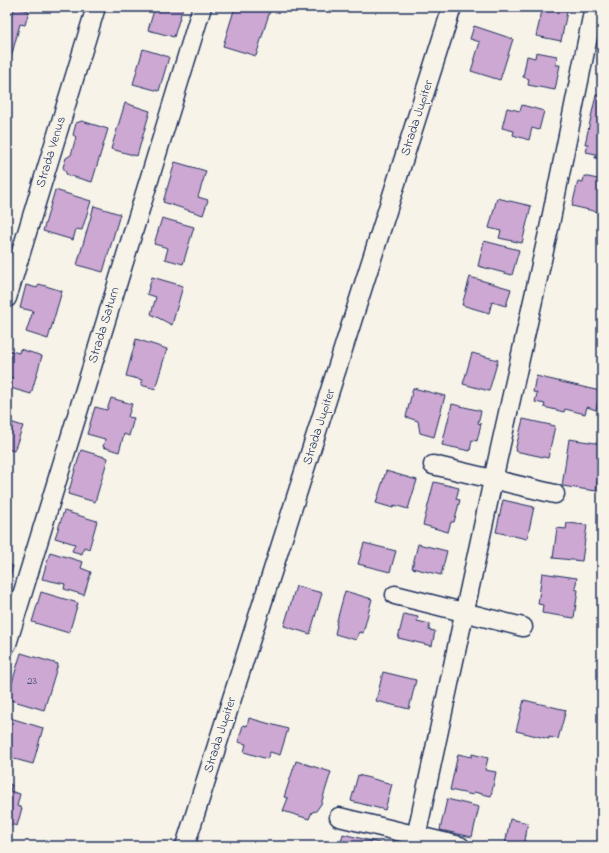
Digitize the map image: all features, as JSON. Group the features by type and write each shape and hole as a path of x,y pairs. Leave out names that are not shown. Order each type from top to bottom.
{"street":[{"name":"Strada Venus","path":"7,298 96,7"},
{"name":"Strada Saturn","path":"7,644 202,7"},
{"name":"Strada Jupiter","path":"185,846 452,7"},
{"path":"415,841 550,224 594,7"},
{"path":"433,465 555,494"},
{"path":"395,595 523,627"},
{"path":"339,817 415,841 460,846"}],"building":[{"path":"14,7 29,11 25,25 20,24 10,61 7,60 7,12 13,14"},
{"path":"155,7 183,7 174,37 148,30"},
{"path":"235,7 271,7 256,56 223,46"},
{"path":"543,7 568,7 561,41 536,36"},
{"path":"474,26 513,39 500,80 471,71 480,42 470,39"},
{"path":"143,49 169,57 159,91 133,84"},
{"path":"536,52 557,56 556,65 560,65 555,90 528,85 529,79 523,77 527,56 535,58"},
{"path":"596,95 602,96 602,159 595,158 596,154 586,152 588,144 585,144"},
{"path":"125,103 150,111 137,156 111,149"},
{"path":"522,105 544,111 539,130 532,128 529,140 513,135 514,131 502,128 507,108 520,111"},
{"path":"82,121 108,129 92,182 67,175 63,167 66,158 71,155 76,137 73,135 76,123"},
{"path":"175,162 206,171 198,197 208,200 203,215 163,202"},
{"path":"584,176 602,180 602,213 572,206 578,181 583,182"},
{"path":"55,190 91,201 82,230 76,229 73,240 43,231"},
{"path":"497,198 531,206 522,243 499,238 501,231 489,228"},
{"path":"94,206 120,214 103,272 77,265"},
{"path":"162,218 194,227 183,264 165,259 168,248 154,244"},
{"path":"484,241 519,250 512,275 478,266"},
{"path":"152,277 183,286 172,325 151,314 156,297 147,294"},
{"path":"470,277 511,289 506,306 492,302 489,313 462,305"},
{"path":"39,284 62,291 48,339 26,332 33,311 20,308 26,285 37,288"},
{"path":"136,339 167,349 155,389 141,385 142,380 126,376"},
{"path":"20,349 42,356 31,394 10,388 13,378 7,376 7,350 19,353"},
{"path":"472,353 498,360 489,391 463,384"},
{"path":"536,376 600,391 596,410 587,407 585,414 565,409 564,412 544,407 545,404 535,402 537,393 533,392"},
{"path":"413,388 445,396 434,437 420,433 418,421 406,417"},
{"path":"111,398 132,404 128,417 134,418 129,436 124,434 119,452 103,447 105,439 87,434 95,407 107,410"},
{"path":"452,404 481,411 478,423 481,424 477,441 472,440 470,451 442,445"},
{"path":"523,419 555,426 548,458 515,451"},
{"path":"7,421 23,426 14,451 7,449"},
{"path":"569,439 602,444 596,491 562,486"},
{"path":"81,450 108,458 95,502 68,494"},
{"path":"386,471 417,480 408,509 394,505 393,508 376,503"},
{"path":"434,482 459,488 456,499 460,500 454,522 451,522 448,532 423,525"},
{"path":"503,500 534,507 527,539 496,532"},
{"path":"64,511 97,521 89,549 84,547 82,554 72,551 75,544 55,538"},
{"path":"567,523 587,525 582,561 553,558 557,528 566,529"},
{"path":"364,543 396,551 390,572 358,564"},
{"path":"418,544 447,551 441,575 412,568"},
{"path":"50,552 83,562 81,568 91,572 84,595 64,589 65,584 42,579"},
{"path":"7,564 13,566 7,586"},
{"path":"542,573 577,578 575,589 578,590 574,618 542,613 543,605 538,604"},
{"path":"296,586 322,593 310,634 284,626"},
{"path":"345,591 372,599 363,633 359,632 356,640 335,634 336,624"},
{"path":"41,592 78,603 69,633 32,622"},
{"path":"404,614 418,617 417,621 430,624 429,630 435,631 432,646 398,638"},
{"path":"21,653 58,664 44,710 7,699"},
{"path":"383,672 416,680 409,709 376,701"},
{"path":"524,700 566,710 558,739 549,737 549,739 516,731"},
{"path":"7,717 43,728 33,764 7,757"},
{"path":"249,718 288,729 280,755 270,752 267,759 244,752 246,744 238,742 243,725 247,726"},
{"path":"458,754 472,757 472,754 488,758 485,770 496,772 491,796 474,792 473,795 450,790"},
{"path":"296,761 331,772 321,804 316,811 312,812 309,819 283,811 288,798 284,797"},
{"path":"358,775 392,784 385,810 351,801"},
{"path":"7,783 12,785 10,791 20,794 17,806 22,808 17,826 10,824 7,834"},
{"path":"447,799 479,807 472,837 440,830"},
{"path":"510,819 528,823 524,846 505,845"},
{"path":"343,834 383,844 383,846 340,846"}]}
